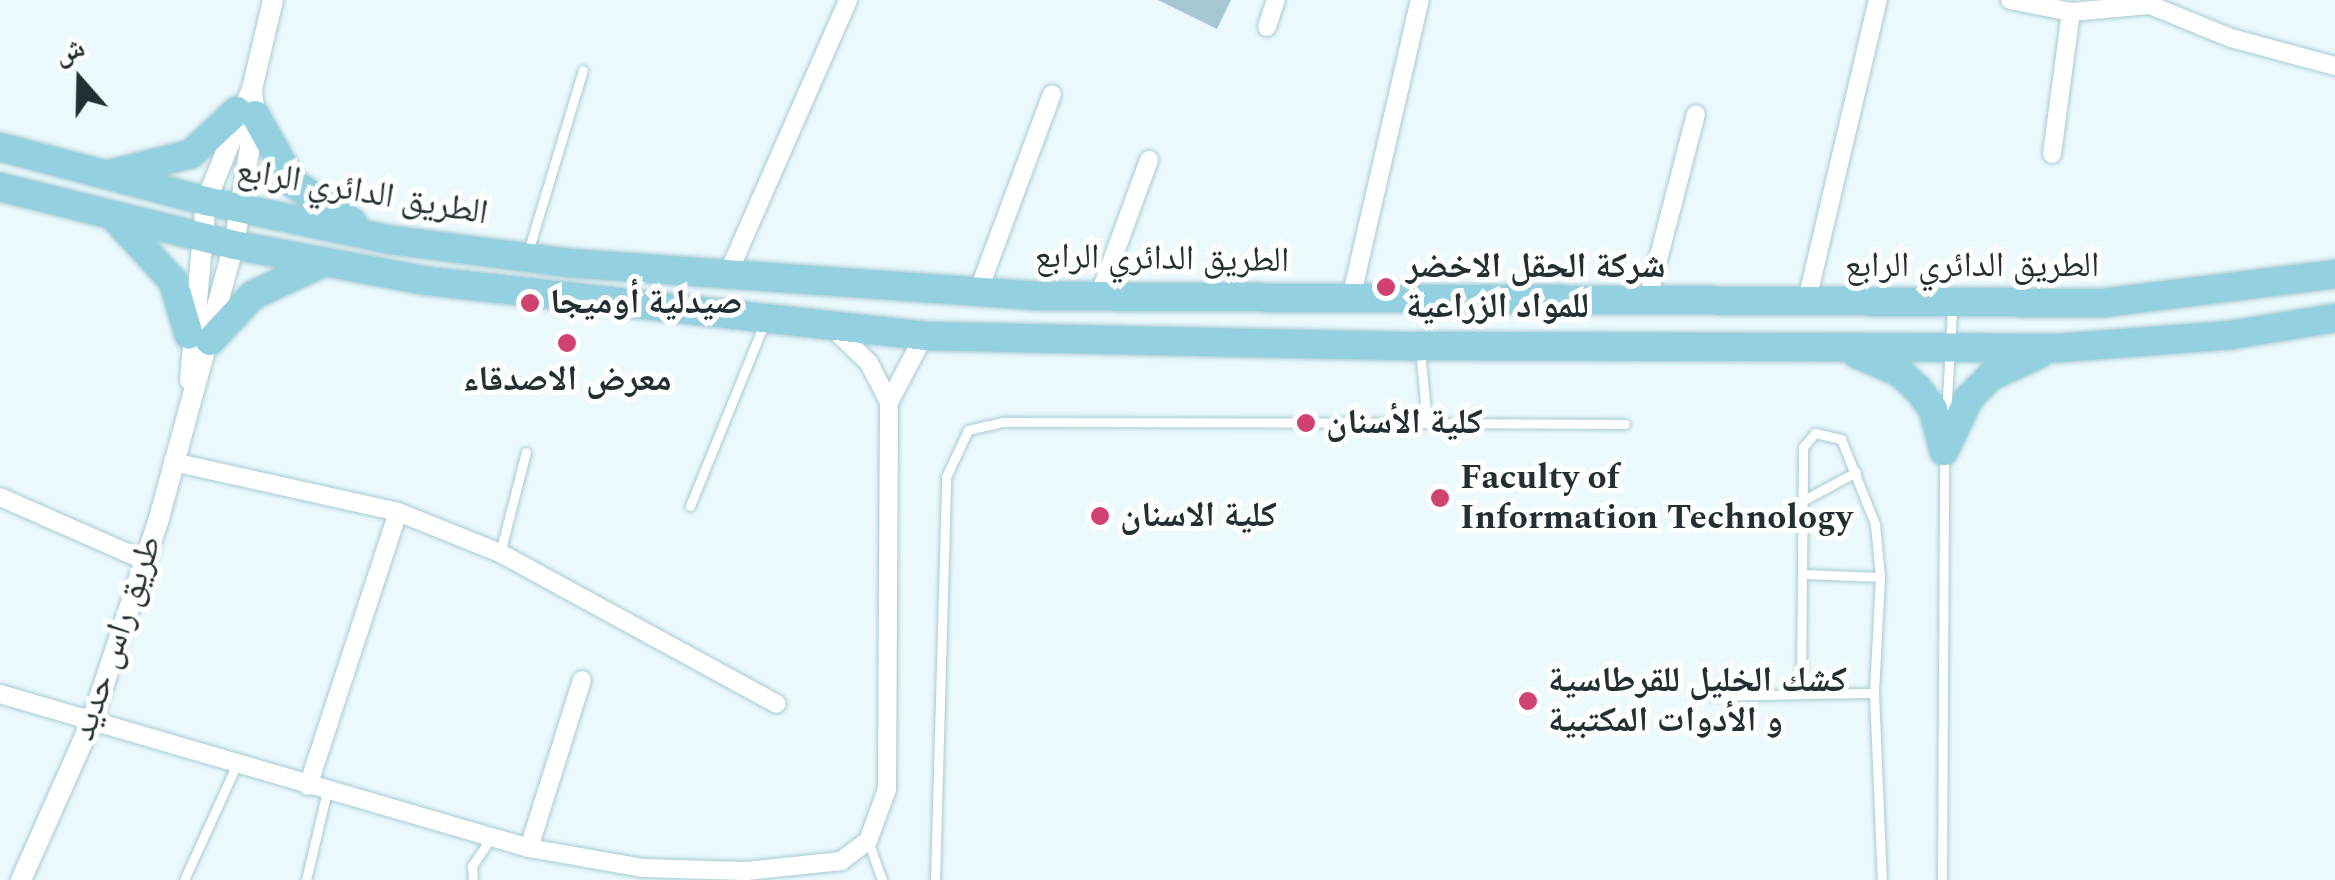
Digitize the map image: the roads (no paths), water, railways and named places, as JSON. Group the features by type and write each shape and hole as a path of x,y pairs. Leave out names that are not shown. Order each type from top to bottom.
{"main road":[{"path":"98,175 158,167 192,154 248,105 292,183 349,222 391,240"},
{"name":"الطريق الدائري الرابع","path":"0,147 206,202 391,240 526,258 727,276 978,292 1952,305 2164,300 2335,274"},
{"path":"0,187 322,263 766,322 924,336 1420,346 2060,348 2231,335 2335,318"},
{"path":"110,215 154,252 173,280 199,338 253,295 322,263"},
{"path":"1836,348 1877,360 1918,389 1933,409 1944,452"},
{"path":"1944,452 1969,398 1991,376 2060,348"}],"street":[{"name":"طريق راس حديد","path":"22,880 91,723 146,561 174,462 199,338 199,237 206,202 248,105 274,0"},
{"path":"727,276 848,0"},
{"path":"1266,28 1276,0"},
{"path":"1351,298 1420,0"},
{"path":"1806,304 1878,0"},
{"path":"2010,0 2071,12 2128,2 2150,5 2231,38 2335,66"},
{"path":"2052,154 2071,12"},
{"path":"978,292 1052,94"},
{"name":"طريق راس حديد","path":"199,338 234,245 242,208 248,105"},
{"path":"1646,302 1696,114"},
{"path":"1099,296 1149,160"},
{"path":"0,694 236,766 529,848 642,868 746,872 820,866 842,860 868,841 887,789 891,736 889,402 870,364 835,330"},
{"path":"889,402 924,336"},
{"path":"174,462 398,512 500,553 777,704"},
{"path":"0,496 146,561"},
{"path":"308,786 398,512"},
{"path":"529,848 582,680"}],"lane":[{"path":"526,258 584,70"},
{"path":"1942,880 1944,452 1952,305"},
{"path":"690,506 766,322"},
{"path":"1420,346 1427,424"},
{"path":"936,880 946,476 968,430 1003,422 1625,424"},
{"path":"1801,690 1803,447 1810,434 1838,436 1875,524 1880,577 1874,693 1882,880"},
{"path":"500,553 526,452"},
{"path":"1804,500 1856,472"},
{"path":"1803,574 1880,577"},
{"path":"1713,696 1801,690 1874,693"},
{"path":"184,880 236,766"},
{"path":"306,880 327,791"},
{"path":"473,880 472,866 491,838"},
{"path":"868,841 882,880"}],"place":[{"name":"شركة الحقل الاخضر للمواد الزراعية","path":"1386,287"},
{"name":"صيدلية أوميجا","path":"530,303"},
{"name":"معرض الاصدقاء","path":"567,343"},
{"name":"كلية الأسنان","path":"1306,423"},
{"name":"Faculty of Information Technology","path":"1440,498"},
{"name":"كلية الاسنان","path":"1100,516"},
{"name":"كشك الخليل للقرطاسية و الأدوات المكتبية","path":"1528,701"}]}
